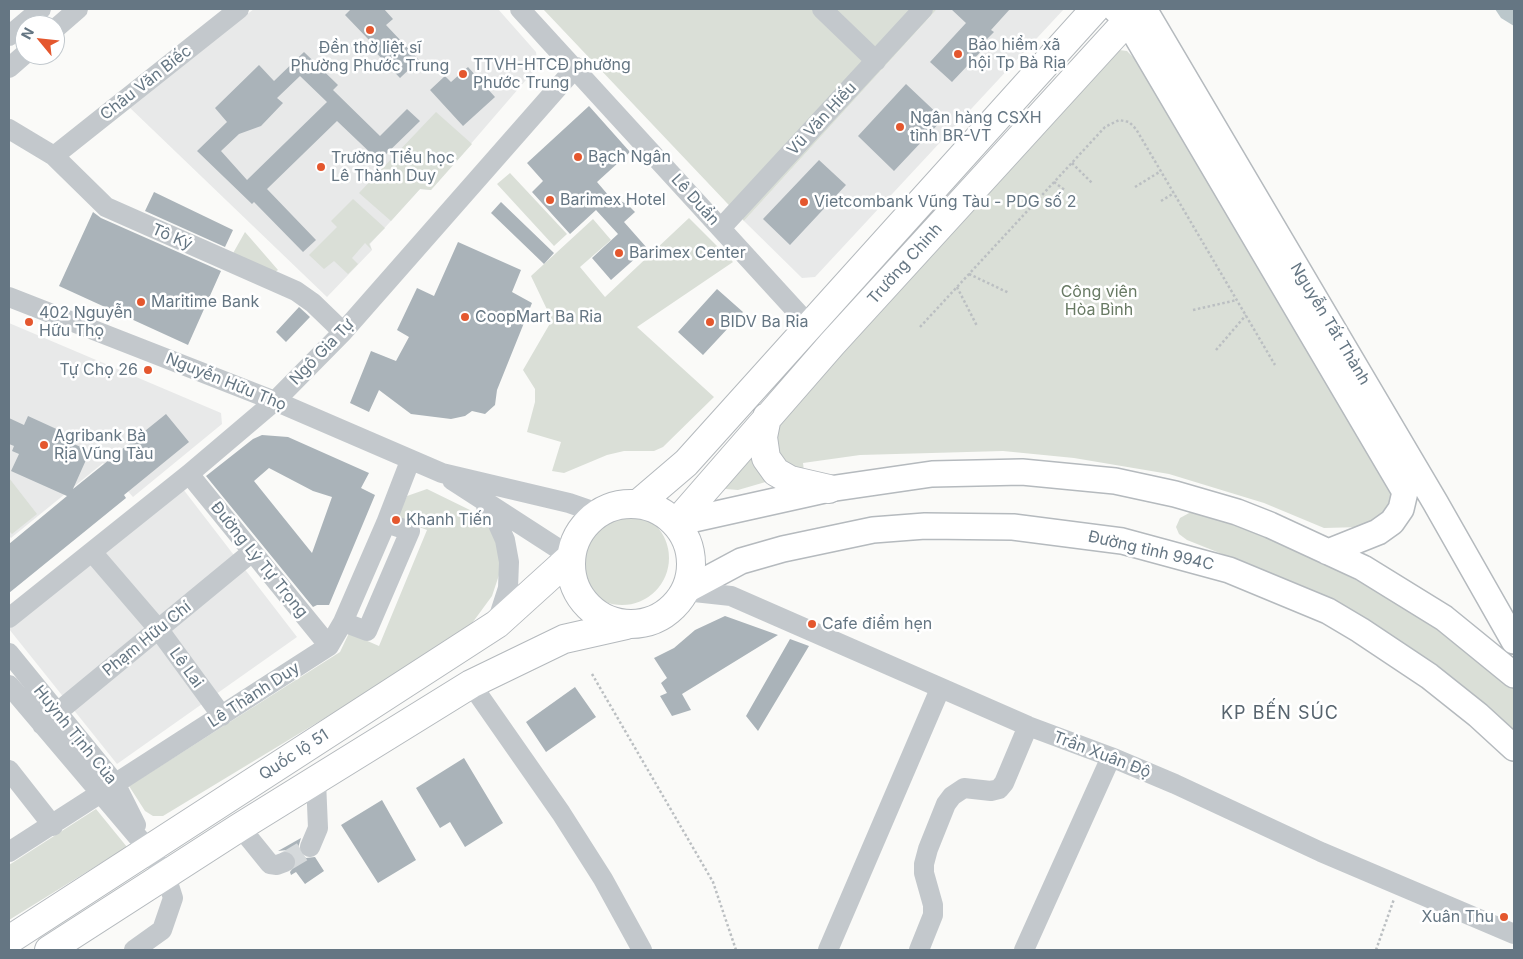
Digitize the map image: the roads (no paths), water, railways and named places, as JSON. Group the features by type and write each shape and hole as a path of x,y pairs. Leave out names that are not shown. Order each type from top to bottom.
{"highway":[{"name":"Trường Chinh","path":"638,504 686,463 1095,9"},
{"name":"Trường Chinh","path":"676,523 768,417 1131,12"},
{"path":"768,417 763,437 766,458 776,472 790,480 829,489"},
{"path":"638,504 652,508 676,523 689,549 691,563 685,591 677,603 654,620 626,625 602,618 584,603 572,581 571,557 580,532 598,513 616,506 638,504"},
{"name":"Quốc lộ 51","path":"9,940 497,624 571,557"},
{"name":"Quốc lộ 51","path":"49,950 471,684 564,639 626,625"}],"main road":[{"name":"Nguyễn Tất Thành","path":"1131,12 1414,487 1514,641"},
{"path":"676,523 829,489 885,480 966,472 1022,472 1107,480 1175,494 1229,510 1270,525 1363,568 1444,618 1514,675"},
{"path":"1328,552 1378,532 1392,522 1414,487"},
{"name":"Đường tỉnh 994C","path":"685,591 741,561 783,549 873,530 925,526 1013,527 1122,541 1229,570 1328,611 1429,676 1478,715 1514,748"}],"street":[{"path":"9,36 41,9"},
{"path":"65,20 78,9"},
{"name":"Châu Văn Biếc","path":"54,156 240,9"},
{"name":"Lê Duẩn","path":"520,9 576,67 809,325"},
{"path":"822,9 876,61"},
{"name":"Vũ Văn Hiếu","path":"721,228 923,9"},
{"name":"Ngô Gia Tự","path":"9,617 92,552 275,401 343,332 576,67"},
{"name":"Tô Ký","path":"9,130 54,156 106,207 296,291 313,303 343,332"},
{"name":"Nguyễn Hữu Thọ","path":"9,297 275,401 410,461 442,473 568,503 598,513"},
{"name":"Lê Thành Duy","path":"9,852 53,826 107,788 330,646 343,622 367,631 410,531 386,523 410,461"},
{"name":"Nguyễn Hữu Thọ","path":"442,473 482,501 571,557"},
{"name":"Đường Lý Tự Trọng","path":"188,474 330,646"},
{"path":"482,501 501,531 510,562 508,588 497,624"},
{"name":"Lê Lai","path":"92,552 159,630 222,716"},
{"name":"Phạm Hữu Chí","path":"42,725 252,552"},
{"name":"Trần Xuân Độ","path":"685,591 731,596 940,689 1028,726 1111,757 1399,886 1514,934"},
{"name":"Huỳnh Tịnh Của","path":"9,653 58,711 166,876 173,898 162,930 134,950"},
{"path":"471,684 561,813 603,880 642,950"},
{"name":"Huỳnh Tịnh Của","path":"9,685 42,725 107,788"},
{"path":"828,950 940,689"},
{"path":"919,950 933,914 933,905 924,873 924,864 946,804 952,796 964,788 991,791 998,789 1004,783 1028,726"},
{"path":"1024,950 1111,757"},
{"path":"9,770 53,826"},
{"path":"310,847 318,828 316,781"},
{"path":"240,828 270,864 277,865 285,862"}],"tunnel":[{"path":"285,862 310,847"}],"place":[{"name":"Đền thờ liệt sĩ Phường Phước Trung","path":"370,30"},
{"name":"Bảo hiểm xã hội Tp Bà Rịa","path":"958,54"},
{"name":"TTVH-HTCĐ phường Phước Trung","path":"463,74"},
{"name":"Ngân hàng CSXH tỉnh BR-VT","path":"900,127"},
{"name":"Bạch Ngân","path":"578,157"},
{"name":"Trường Tiểu học Lê Thành Duy","path":"321,167"},
{"name":"Barimex Hotel","path":"550,200"},
{"name":"Vietcombank Vũng Tàu - PDG số 2","path":"804,202"},
{"name":"Barimex Center","path":"619,253"},
{"name":"Maritime Bank","path":"141,302"},
{"name":"CoopMart Ba Ria","path":"465,317"},
{"name":"402 Nguyễn Hữu Thọ","path":"29,322"},
{"name":"BIDV Ba Ria","path":"710,322"},
{"name":"Tự Chọ 26","path":"148,370"},
{"name":"Agribank Bà Rịa Vũng Tàu","path":"44,445"},
{"name":"Khanh Tiến","path":"396,520"},
{"name":"Cafe điểm hẹn","path":"812,624"},
{"name":"Xuân Thu","path":"1504,917"}],"district":[{"name":"KP BẾN SÚC","path":"1280,714"}],"park label":[{"name":"Công viên Hòa Bình","path":"1099,301"}]}
